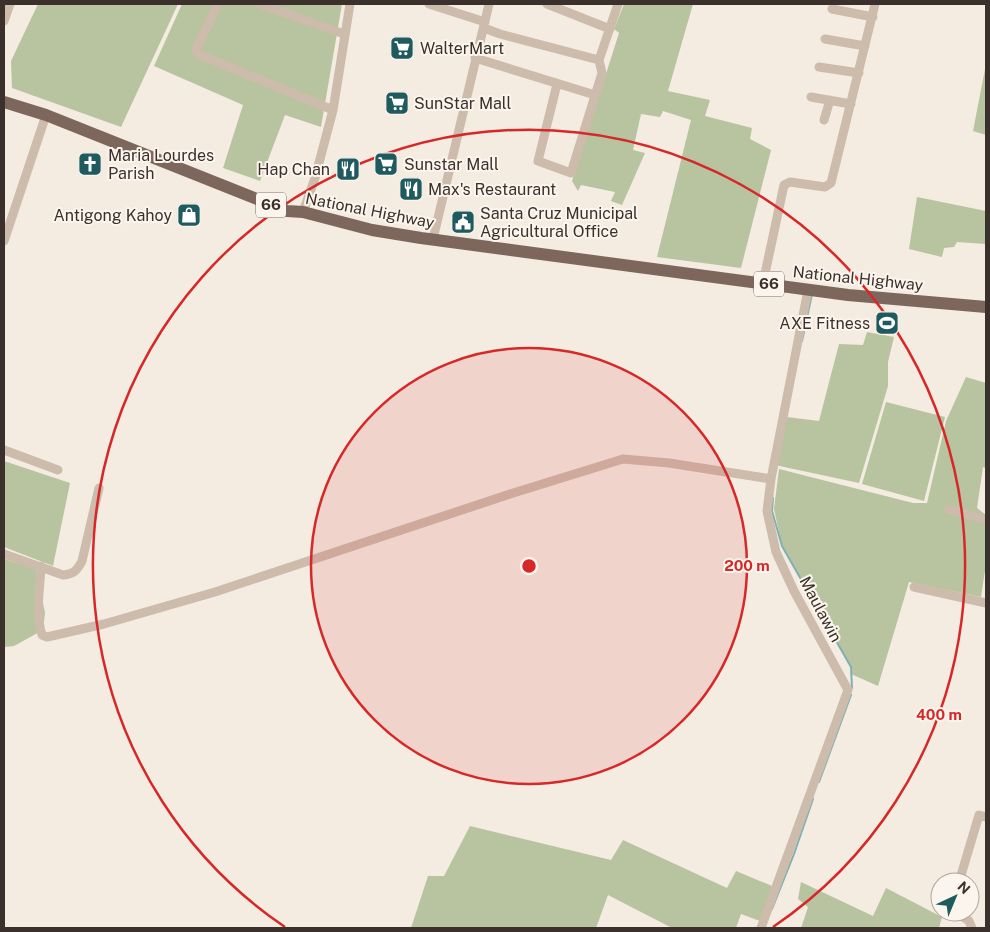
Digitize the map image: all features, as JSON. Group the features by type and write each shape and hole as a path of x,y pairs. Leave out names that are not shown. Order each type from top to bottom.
{"main road":[{"name":"National Highway","path":"4,102 46,115 287,211 303,212 372,230 808,290 986,306"}],"street":[{"path":"4,21 10,4"},
{"path":"218,4 196,50 198,54 333,110"},
{"path":"260,4 344,34"},
{"path":"303,212 315,178 333,110 350,4"},
{"path":"429,4 485,25 500,34 599,60"},
{"path":"433,239 489,4"},
{"path":"546,4 610,29"},
{"path":"557,84 538,161 571,173 602,73 599,60 618,4"},
{"path":"763,284 784,185 790,182 825,187 831,183 875,4"},
{"path":"832,9 872,17"},
{"path":"825,38 865,46"},
{"path":"476,58 595,95"},
{"path":"818,68 859,73"},
{"path":"810,97 851,104"},
{"path":"824,120 830,100"},
{"path":"4,241 46,115"},
{"name":"Maulawin","path":"761,928 848,690 794,590 776,552 767,511 771,479 808,290"},
{"path":"4,450 58,470"},
{"path":"41,566 38,608 39,627 42,635 48,637 104,624 215,592 623,459 669,463 771,479"},
{"path":"4,554 63,575 71,574 78,570 82,561 99,488"},
{"path":"948,509 986,520"},
{"path":"914,587 986,603"},
{"path":"962,872 980,815 986,816"}],"green space":[{"path":"38,4 178,4 121,127 12,88 11,61"},
{"path":"182,4 342,4 321,127 285,115 260,181 223,168 243,105 154,66"},
{"path":"624,4 693,4 668,91 710,100 705,116 752,128 750,139 771,150 741,268 657,257 691,120 663,111 660,117 641,114 633,150 645,153 622,205 611,201 615,192 581,185 578,191 572,181 619,33 614,29"},
{"path":"986,64 986,135 973,131"},
{"path":"917,197 986,211 986,244 957,242 954,247 944,248 942,257 909,249"},
{"path":"867,332 894,337 888,362 888,386 859,483 775,465 787,417 819,421 839,344 863,345"},
{"path":"966,377 986,383 986,468 983,467 977,508 986,515 986,564 981,597 909,582 878,686 851,674 851,666 782,546 774,509 779,469 913,503 927,503 946,421"},
{"path":"886,402 945,417 924,501 862,484"},
{"path":"4,461 70,483 53,566 4,547"},
{"path":"4,559 36,569 45,613 43,630 14,646 4,647"},
{"path":"470,826 611,860 623,840 727,888 736,871 772,886 760,921 741,914 736,928 672,928 608,895 596,928 411,928 428,876 444,876"},
{"path":"801,882 873,916 886,888 930,911 930,922 941,922 939,928 801,928 808,907 798,899"}],"waterway":[{"path":"802,341 812,294"},
{"path":"773,498 772,511 782,546 851,667 852,688"},
{"path":"819,782 851,695"},
{"path":"772,909 813,799"}],"place":[{"name":"WalterMart","path":"402,48"},
{"name":"SunStar Mall","path":"397,103"},
{"name":"Maria Lourdes Parish","path":"90,164"},
{"name":"Sunstar Mall","path":"386,164"},
{"name":"Hap Chan","path":"348,169"},
{"name":"Max's Restaurant","path":"411,189"},
{"name":"Antigong Kahoy","path":"189,215"},
{"name":"Santa Cruz Municipal Agricultural Office","path":"463,222"},
{"name":"AXE Fitness","path":"887,323"}]}
